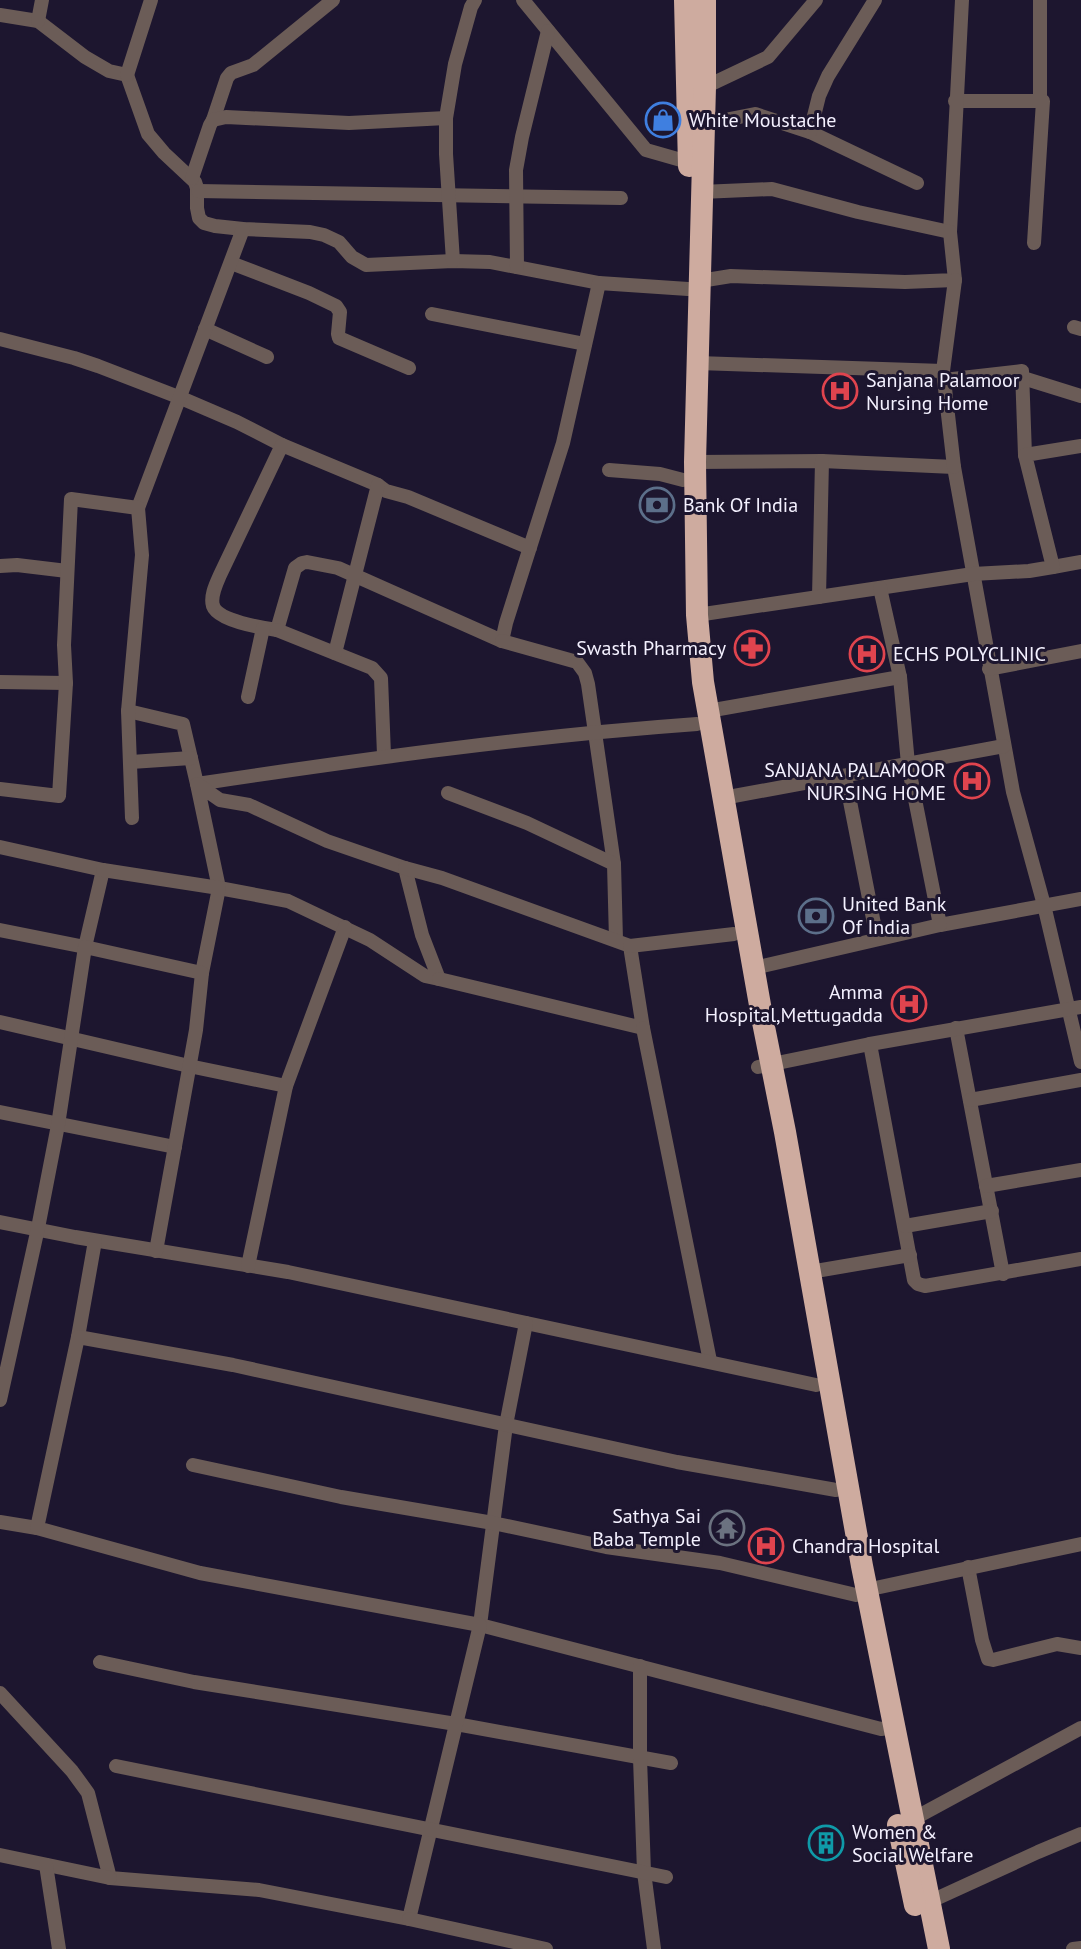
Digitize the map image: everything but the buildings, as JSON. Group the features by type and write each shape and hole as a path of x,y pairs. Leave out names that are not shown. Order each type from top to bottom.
{"highway":[{"path":"685,0 695,162 701,192 694,285 684,617 734,934 810,1272 861,1593 887,1728 898,1824 924,1949"},
{"path":"705,0 704,124 691,178 698,363 689,471 702,717 723,798 754,968 764,1065 816,1385 836,1490 861,1593"},
{"path":"887,1728 913,1819 939,1949"}],"street":[{"path":"38,21 42,0"},
{"path":"151,0 127,75 148,134 195,185 621,198"},
{"path":"333,0 253,65 231,73 227,78 210,125 195,185 199,218 204,223 324,235 339,242 352,257 366,265 490,262 599,283 694,285 731,276 905,282 955,280"},
{"path":"453,261 446,118 455,64 475,0"},
{"path":"523,0 646,150 695,162"},
{"path":"705,87 768,57 816,0"},
{"path":"810,132 819,96 828,76 875,0"},
{"path":"962,0 950,232 955,280 943,376 954,467 1013,792 1075,1008 1081,1062"},
{"path":"1034,243 1043,101 1040,101 1040,0"},
{"path":"0,15 38,21 85,57 109,71 127,75"},
{"path":"517,267 516,170 548,31"},
{"path":"955,101 1040,101"},
{"path":"704,124 755,114 810,132 917,183"},
{"path":"213,120 226,117 349,123 446,118"},
{"path":"701,192 772,189 950,232"},
{"path":"132,818 128,711 142,555 138,508 243,229"},
{"path":"231,263 336,306 340,312 339,338 409,368"},
{"path":"502,641 563,443 599,283"},
{"path":"432,314 585,344"},
{"path":"205,329 267,357"},
{"path":"0,339 74,358 181,398 386,491 408,497 530,548"},
{"path":"698,363 943,376 1022,371 1025,455 1053,567"},
{"path":"1023,378 1081,396"},
{"path":"282,445 220,575 213,608 227,618 270,629 372,668 381,678 384,755"},
{"path":"1025,455 1081,446"},
{"path":"609,470 660,474 822,461 954,467"},
{"path":"819,597 822,461"},
{"path":"335,653 378,485"},
{"path":"0,789 59,796 66,683 64,645 71,499 138,508"},
{"path":"248,697 270,629 295,568 307,562 338,568 502,641 577,662 585,673 623,943 710,1361"},
{"path":"697,615 973,574 1029,571 1081,562"},
{"path":"0,566 67,571"},
{"path":"880,588 900,677 908,764 940,925"},
{"path":"989,669 1081,651"},
{"path":"197,784 384,755 702,717 900,677"},
{"path":"0,682 66,683"},
{"path":"128,711 183,724 219,888 156,1251"},
{"path":"723,798 1004,746"},
{"path":"131,762 191,758"},
{"path":"845,776 877,939"},
{"path":"197,784 220,800 249,805 327,841 442,878 623,943 734,934"},
{"path":"448,793 527,823 614,864"},
{"path":"0,847 103,870 288,901 370,940 425,976 643,1028"},
{"path":"405,868 422,935 439,979"},
{"path":"0,1400 38,1228 58,1125 85,947 103,870"},
{"path":"754,968 940,925 1081,899"},
{"path":"248,1266 286,1086 345,927"},
{"path":"0,930 202,973"},
{"path":"764,1065 1075,1008"},
{"path":"0,1022 286,1086"},
{"path":"956,1028 1003,1274"},
{"path":"870,1044 914,1280 925,1286 1081,1259"},
{"path":"970,1100 1081,1080"},
{"path":"0,1112 175,1147"},
{"path":"986,1186 1081,1170"},
{"path":"905,1226 992,1211"},
{"path":"0,1222 95,1241 288,1272 816,1385"},
{"path":"37,1528 95,1241"},
{"path":"810,1272 910,1255"},
{"path":"409,1919 480,1625 506,1425 526,1323"},
{"path":"78,1337 233,1365 677,1462 836,1490"},
{"path":"193,1465 341,1497 493,1523 606,1547 720,1563 861,1593 1081,1544"},
{"path":"0,1522 37,1528 200,1573 480,1625 887,1728"},
{"path":"968,1567 988,1659 1057,1644 1081,1648"},
{"path":"100,1662 194,1682 456,1724 671,1763"},
{"path":"640,1666 644,1872 654,1949"},
{"path":"0,1693 72,1771 88,1793 110,1878"},
{"path":"913,1819 1081,1728"},
{"path":"116,1766 666,1877"},
{"path":"929,1902 1081,1835"},
{"path":"0,1855 110,1878 259,1890 546,1949"},
{"path":"46,1865 59,1949"},
{"path":"1073,1949 1081,1948"}],"place":[{"name":"White Moustache","path":"663,120"},
{"name":"Sanjana Palamoor Nursing Home","path":"840,391"},
{"name":"Bank Of India","path":"657,505"},
{"name":"Swasth Pharmacy","path":"752,648"},
{"name":"ECHS POLYCLINIC","path":"867,654"},
{"name":"SANJANA PALAMOOR NURSING HOME","path":"972,781"},
{"name":"United Bank Of India","path":"816,916"},
{"name":"Amma Hospital,Mettugadda","path":"909,1004"},
{"name":"Sathya Sai Baba Temple","path":"727,1528"},
{"name":"Chandra Hospital","path":"766,1546"},
{"name":"Women & Social Welfare","path":"826,1843"}]}
